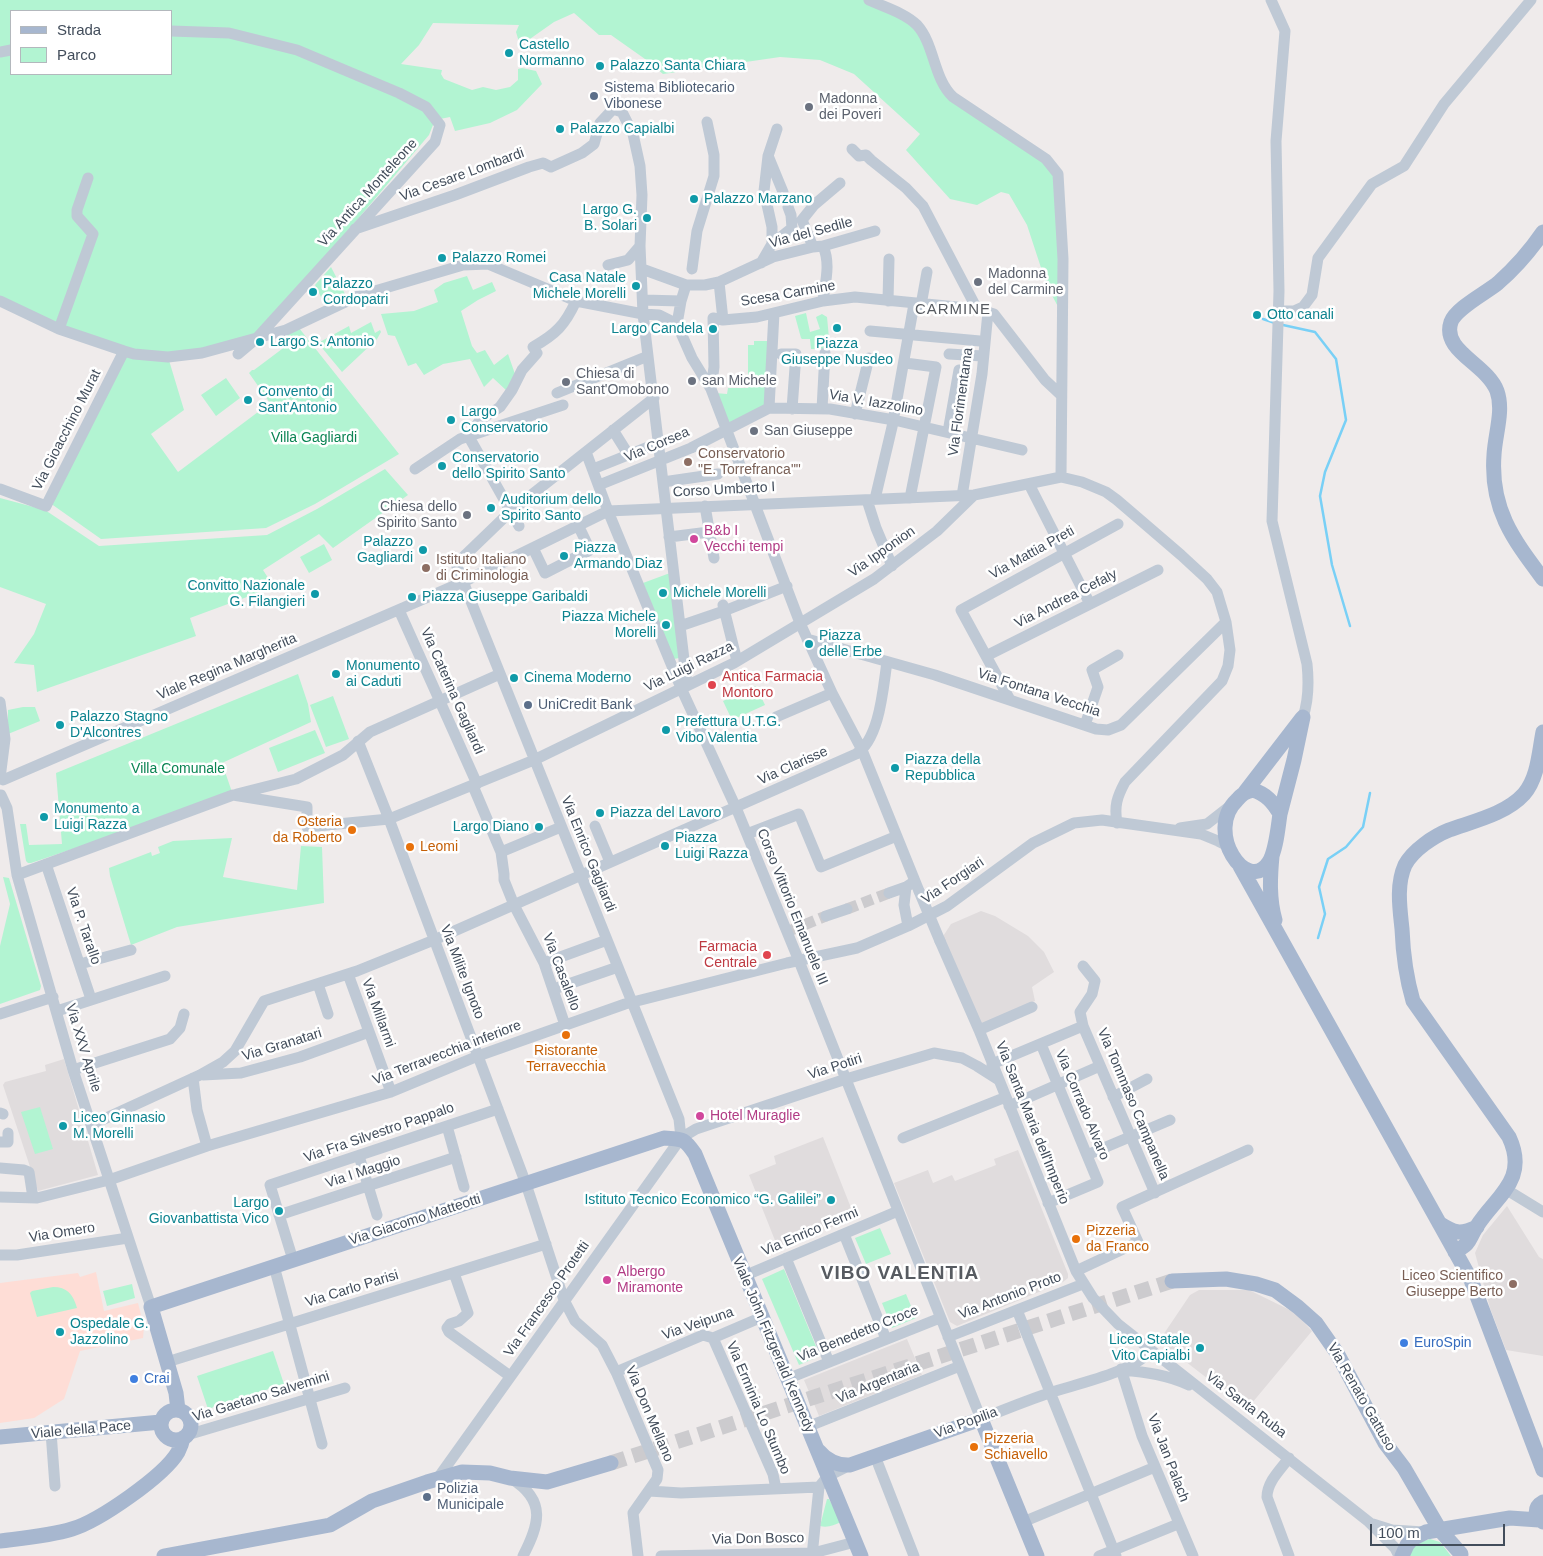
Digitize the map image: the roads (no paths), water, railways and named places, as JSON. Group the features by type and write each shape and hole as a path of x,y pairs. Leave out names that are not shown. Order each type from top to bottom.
{"main road":[{"path":"1543,232 1521,261 1497,284 1454,316 1450,329 1451,338 1456,347 1485,372 1495,384 1500,398 1494,456 1497,498 1511,535 1543,579"},
{"path":"1303,717 1245,792 1230,806 1224,825 1226,843 1469,1278 1543,1470"},
{"path":"1279,939 1271,907 1272,856 1303,717"},
{"path":"1455,1252 1456,1244 1472,1233 1507,1190 1515,1166 1513,1146 1509,1137 1413,1001 1403,959 1400,886 1406,865 1412,856 1435,837 1507,808 1524,794 1535,772 1543,732"},
{"path":"1245,792 1253,790 1261,792 1280,814"},
{"path":"1240,866 1250,872 1255,872 1263,869 1272,856"},
{"name":"Via Giacomo Matteotti","path":"151,1307 664,1138 681,1138"},
{"name":"Viale John Fitzgerald Kennedy","path":"681,1138 695,1154 816,1448 824,1482 836,1495 858,1549"},
{"path":"1438,1223 1453,1232 1472,1233"},
{"path":"1469,1278 1472,1233"},
{"name":"Via Renato Gattuso","path":"1172,1281 1226,1279 1256,1284 1275,1290 1298,1306 1316,1323 1337,1353 1385,1443 1404,1468 1433,1531 1461,1555"},
{"path":"151,1307 176,1393 178,1410"},
{"path":"0,1541 73,1529 101,1515 159,1474 178,1452 190,1429 191,1422 187,1415 178,1410 169,1412 161,1422 163,1432 174,1440 185,1437"},
{"path":"980,1418 1037,1556"},
{"name":"Via Popilia","path":"847,1466 980,1418"},
{"name":"Viale della Pace","path":"0,1437 161,1422"},
{"path":"816,1448 830,1461 847,1466"},
{"path":"164,1556 330,1525 372,1501 438,1478 462,1472 490,1473 510,1478 547,1482 611,1463"},
{"path":"1401,1556 1412,1539 1433,1531 1510,1518 1541,1508"},
{"path":"1461,1555 1455,1538 1456,1533 1460,1528 1469,1524"}],"street":[{"path":"869,0 916,24 922,32 943,86 952,97 1046,159 1058,174 1063,259 1061,477 1082,482 1106,492 1181,555 1207,579 1217,592 1226,622 1230,650 1228,666 1222,681 1126,782 1116,798 1115,815 1117,823"},
{"path":"1271,0 1285,31 1276,141 1278,311 1272,521 1307,664 1309,687 1303,717"},
{"path":"1278,311 1294,311 1303,307 1312,295 1318,258 1372,184 1404,166 1444,104 1531,0"},
{"name":"Via Antica Monteleone","path":"172,31 229,33 297,50 400,93 426,107 440,125 434,142 257,338 238,354"},
{"name":"Via Cesare Lombardi","path":"355,229 455,195 528,167 543,163 551,167 582,153 594,144 600,123 613,110 622,112 627,121 640,166 642,195 640,246"},
{"path":"692,269 697,231 714,176 714,155 707,122"},
{"path":"772,244 772,227 764,190 768,156 777,129"},
{"path":"852,149 860,156 866,155 906,188 922,206 983,310 994,314 1045,380 1061,394"},
{"path":"768,156 783,192"},
{"path":"59,329 93,234 77,216 77,210 88,178"},
{"path":"823,301 828,265 827,256 818,247 802,220 814,205 840,183"},
{"path":"760,263 772,244 792,228 788,207"},
{"name":"Via del Sedile","path":"642,269 686,285 705,285 719,282 773,257 875,231"},
{"path":"608,265 628,260 640,246"},
{"path":"640,246 642,314 670,537 680,626 684,687"},
{"path":"888,301 889,259"},
{"path":"0,301 59,329 124,351 134,354 168,357 202,353 286,330 358,296 463,265 488,264 576,301 642,314 659,315 677,324 686,285"},
{"path":"892,566 876,528 871,500 894,420 910,335 927,272"},
{"path":"711,389 718,319 719,282"},
{"name":"Scesa Carmine","path":"718,319 757,317 823,301 855,297 983,310"},
{"path":"643,300 681,300"},
{"path":"469,437 480,420 500,407 535,350 553,336 570,314 576,301"},
{"name":"Via Florimentama","path":"968,496 972,437 982,374 983,310"},
{"path":"770,408 774,313"},
{"name":"Via Santa Maria dell'Imperio","path":"677,324 692,358 711,389 807,640 862,750 914,886 979,1030 1076,1271 1083,1284 1104,1311"},
{"path":"870,331 980,341"},
{"name":"Via Gioacchino Murat","path":"0,489 46,506 124,351"},
{"path":"822,409 825,352"},
{"path":"781,354 796,354 792,409"},
{"path":"950,354 983,356"},
{"path":"557,394 648,356"},
{"path":"855,414 869,358"},
{"path":"905,363 936,367 910,498"},
{"path":"948,432 960,370"},
{"path":"463,582 456,564 511,511 654,398"},
{"path":"415,469 460,439 563,404"},
{"name":"Via V. Iazzolino","path":"726,430 770,408 822,409 894,420 1022,450"},
{"path":"613,430 628,454"},
{"name":"Via Corsea","path":"599,485 661,460 726,430"},
{"path":"469,437 519,526"},
{"path":"593,469 658,443"},
{"name":"Corso Vittorio Emanuele III","path":"586,452 608,510 788,932 846,1079 893,1213 940,1318 980,1418"},
{"path":"663,482 718,474"},
{"name":"Corso Umberto I","path":"463,582 608,510 968,496 1061,477"},
{"path":"1029,484 1090,604"},
{"name":"Via Ipponion","path":"800,623 874,579 892,566 937,531 968,496"},
{"path":"705,506 714,558"},
{"name":"Via Mattia Preti","path":"986,656 961,610 1118,524"},
{"path":"532,548 545,573 590,550 578,525"},
{"path":"670,537 709,532"},
{"name":"Via Andrea Cefaly","path":"986,656 1158,570"},
{"name":"Viale Regina Margherita","path":"1,779 463,582"},
{"name":"Via Enrico Gagliardi","path":"463,582 679,1119 681,1138"},
{"path":"680,626 787,586"},
{"path":"724,608 737,662"},
{"name":"Via Caterina Gagliardi","path":"399,610 440,700 501,852"},
{"name":"Via Fontana Vecchia","path":"807,640 934,675 1096,729 1108,730 1121,725 1226,622"},
{"name":"Via Luigi Razza","path":"233,795 307,807 307,827 389,819 534,760 737,662 800,623"},
{"path":"1085,725 1098,686 1092,670 1118,655"},
{"path":"986,656 1010,700"},
{"path":"862,750 872,734 880,706 887,662"},
{"path":"16,875 233,795 296,779 343,755 370,732 500,674"},
{"path":"776,717 832,693"},
{"path":"0,702 5,739 1,779 5,786 0,795"},
{"name":"Via Milite Ignoto","path":"358,741 526,1184 564,1300"},
{"name":"Via Clarisse","path":"91,1125 196,1077 223,1062 234,1051 264,1001 348,974 434,940 862,750"},
{"name":"Via XXV Aprile","path":"0,795 7,808 16,875 73,1070 151,1307"},
{"path":"1164,830 1207,824 1230,806"},
{"path":"746,834 799,814 821,867 892,838"},
{"name":"Via Forgiari","path":"799,961 858,948 908,926 947,906 1033,843 1074,822 1102,820 1164,830"},
{"path":"595,826 610,862"},
{"path":"501,852 561,827"},
{"path":"1164,830 1201,834 1228,846"},
{"name":"Via Casalello","path":"501,852 504,880 514,905 544,963 565,1025"},
{"name":"Via P. Tarallo","path":"46,864 91,998"},
{"path":"889,893 914,886"},
{"path":"908,926 904,905 914,886"},
{"path":"826,916 847,909"},
{"path":"544,963 607,940"},
{"path":"80,964 131,950"},
{"name":"Via Terravecchia inferiore","path":"0,1197 33,1198 108,1180 207,1146 391,1092 478,1056 632,1002 799,961"},
{"path":"992,1064 1083,1026 1080,1012 1092,994 1095,980 1083,966"},
{"path":"554,989 618,967"},
{"name":"Via Millarmi","path":"348,974 391,1092"},
{"path":"57,1011 91,998 165,976"},
{"path":"318,984 328,1014"},
{"path":"0,1014 53,997"},
{"path":"979,1030 1032,1008"},
{"path":"73,1070 170,1039 180,1028 184,1014"},
{"name":"Via Tommaso Campanella","path":"1083,1026 1155,1193"},
{"name":"Via Granatari","path":"196,1077 241,1073 300,1057 369,1032"},
{"name":"Via Corrado Alvaro","path":"1041,1044 1098,1182 1048,1203"},
{"name":"Via Potiri","path":"681,1138 696,1129 846,1079 934,1053 962,1058 998,1080"},
{"path":"903,1138 1057,1085 1100,1066"},
{"path":"196,1077 197,1110 207,1146"},
{"path":"1113,1097 1147,1079"},
{"name":"Via Fra Silvestro Pappalo","path":"279,1215 270,1185 498,1110"},
{"path":"1087,1156 1170,1120"},
{"path":"447,1126 464,1186"},
{"name":"Via Francesco Protetti","path":"438,1478 681,1138"},
{"path":"1076,1271 1138,1242 1122,1207 1248,1150"},
{"path":"359,1156 376,1215"},
{"name":"Via I Maggio","path":"279,1215 456,1157"},
{"path":"0,1168 29,1172 33,1198"},
{"path":"1507,1190 1543,1212"},
{"name":"Via Enrico Fermi","path":"744,1276 893,1213"},
{"path":"279,1215 293,1260"},
{"path":"844,1234 886,1339"},
{"name":"Via Omero","path":"0,1255 17,1255 128,1238"},
{"name":"Via Carlo Parisi","path":"167,1362 546,1244"},
{"path":"786,1258 829,1362"},
{"path":"274,1266 322,1444"},
{"path":"454,1273 468,1313 460,1321 450,1324 447,1328 510,1376"},
{"name":"Via Antonio Proto","path":"948,1337 1083,1284"},
{"name":"Via Don Mellano","path":"564,1300 575,1320 602,1346 616,1372 658,1470 657,1479 633,1513 639,1554"},
{"path":"1018,1310 1115,1553"},
{"name":"Via Santa Ruba","path":"1104,1311 1369,1522 1401,1556"},
{"name":"Via Veipuna","path":"616,1372 703,1335 712,1338 762,1317"},
{"name":"Via Benedetto Croce","path":"787,1379 940,1318"},
{"name":"Via Erminia Lo Stumbo","path":"712,1338 773,1474 776,1489"},
{"path":"1121,1370 1140,1360 1151,1350"},
{"name":"Via Argentaria","path":"807,1427 960,1366"},
{"path":"1121,1370 1171,1377 1206,1394"},
{"name":"Via Popilia","path":"980,1418 1121,1370"},
{"name":"Via Jan Palach","path":"1121,1370 1142,1436 1189,1555"},
{"name":"Via Gaetano Salvemini","path":"185,1437 345,1388"},
{"path":"51,1432 55,1486"},
{"path":"875,1456 914,1556"},
{"path":"1289,1458 1270,1484 1267,1490 1267,1497 1290,1556"},
{"path":"648,1491 681,1493 776,1489 824,1482 847,1466"},
{"path":"836,1495 836,1481 847,1466"},
{"path":"1023,1522 1155,1467"},
{"path":"510,1478 522,1485 534,1500 538,1516 534,1534 523,1556"},
{"path":"534,1500 539,1490 547,1482"},
{"path":"813,1554 824,1482"},
{"name":"Via Santa Ruba","path":"1369,1522 1392,1530 1433,1531"},
{"path":"1099,1556 1115,1553 1178,1524"},
{"name":"Via Don Bosco","path":"661,1556 813,1554 858,1549"}],"waterway":[{"path":"1263,319 1275,323"},
{"path":"1283,325 1315,332 1336,359 1346,420 1325,472 1320,496 1332,565 1350,626"},
{"path":"1318,938 1325,914 1319,887 1328,859 1346,847 1363,827 1370,793"}],"tunnel":[{"path":"847,909 889,893"},
{"path":"789,931 826,916"},
{"path":"611,1463 1172,1281"}],"place":[{"name":"Castello Normanno","path":"509,53"},
{"name":"Palazzo Santa Chiara","path":"600,66"},
{"name":"Sistema Bibliotecario Vibonese","path":"594,96"},
{"name":"Madonna dei Poveri","path":"809,107"},
{"name":"Palazzo Capialbi","path":"560,129"},
{"name":"Palazzo Marzano","path":"694,199"},
{"name":"Largo G. B. Solari","path":"647,218"},
{"name":"Palazzo Romei","path":"442,258"},
{"name":"Madonna del Carmine","path":"978,282"},
{"name":"Casa Natale Michele Morelli","path":"636,286"},
{"name":"Palazzo Cordopatri","path":"313,292"},
{"name":"Otto canali","path":"1257,315"},
{"name":"Piazza Giuseppe Nusdeo","path":"837,328"},
{"name":"Largo Candela","path":"713,329"},
{"name":"Largo S. Antonio","path":"260,342"},
{"name":"san Michele","path":"692,381"},
{"name":"Chiesa di Sant'Omobono","path":"566,382"},
{"name":"Convento di Sant'Antonio","path":"248,400"},
{"name":"Largo Conservatorio","path":"451,420"},
{"name":"San Giuseppe","path":"754,431"},
{"name":"Conservatorio \"E. Torrefranca\"\"","path":"688,462"},
{"name":"Conservatorio dello Spirito Santo","path":"442,466"},
{"name":"Auditorium dello Spirito Santo","path":"491,508"},
{"name":"Chiesa dello Spirito Santo","path":"467,515"},
{"name":"B&b I Vecchi tempi","path":"694,539"},
{"name":"Palazzo Gagliardi","path":"423,550"},
{"name":"Piazza Armando Diaz","path":"564,556"},
{"name":"Istituto Italiano di Criminologia","path":"426,568"},
{"name":"Michele Morelli","path":"663,593"},
{"name":"Convitto Nazionale G. Filangieri","path":"315,594"},
{"name":"Piazza Giuseppe Garibaldi","path":"412,597"},
{"name":"Piazza Michele Morelli","path":"666,625"},
{"name":"Piazza delle Erbe","path":"809,644"},
{"name":"Monumento ai Caduti","path":"336,674"},
{"name":"Cinema Moderno","path":"514,678"},
{"name":"Antica Farmacia Montoro","path":"712,685"},
{"name":"UniCredit Bank","path":"528,705"},
{"name":"Palazzo Stagno D'Alcontres","path":"60,725"},
{"name":"Prefettura U.T.G. Vibo Valentia","path":"666,730"},
{"name":"Piazza della Repubblica","path":"895,768"},
{"name":"Piazza del Lavoro","path":"600,813"},
{"name":"Monumento a Luigi Razza","path":"44,817"},
{"name":"Largo Diano","path":"539,827"},
{"name":"Osteria da Roberto","path":"352,830"},
{"name":"Piazza Luigi Razza","path":"665,846"},
{"name":"Leomi","path":"410,847"},
{"name":"Farmacia Centrale","path":"767,955"},
{"name":"Ristorante Terravecchia","path":"566,1035"},
{"name":"Hotel Muraglie","path":"700,1116"},
{"name":"Liceo Ginnasio M. Morelli","path":"63,1126"},
{"name":"Istituto Tecnico Economico “G. Galilei”","path":"831,1200"},
{"name":"Largo Giovanbattista Vico","path":"279,1211"},
{"name":"Pizzeria da Franco","path":"1076,1239"},
{"name":"Albergo Miramonte","path":"607,1280"},
{"name":"Liceo Scientifico Giuseppe Berto","path":"1513,1284"},
{"name":"Ospedale G. Jazzolino","path":"60,1332"},
{"name":"EuroSpin","path":"1404,1343"},
{"name":"Liceo Statale Vito Capialbi","path":"1200,1348"},
{"name":"Crai","path":"134,1379"},
{"name":"Pizzeria Schiavello","path":"974,1447"},
{"name":"Polizia Municipale","path":"427,1497"}],"district":[{"name":"CARMINE","path":"953,310"},
{"name":"VIBO VALENTIA","path":"900,1274"}],"park label":[{"name":"Villa Gagliardi","path":"314,438"},
{"name":"Villa Comunale","path":"178,769"}]}
